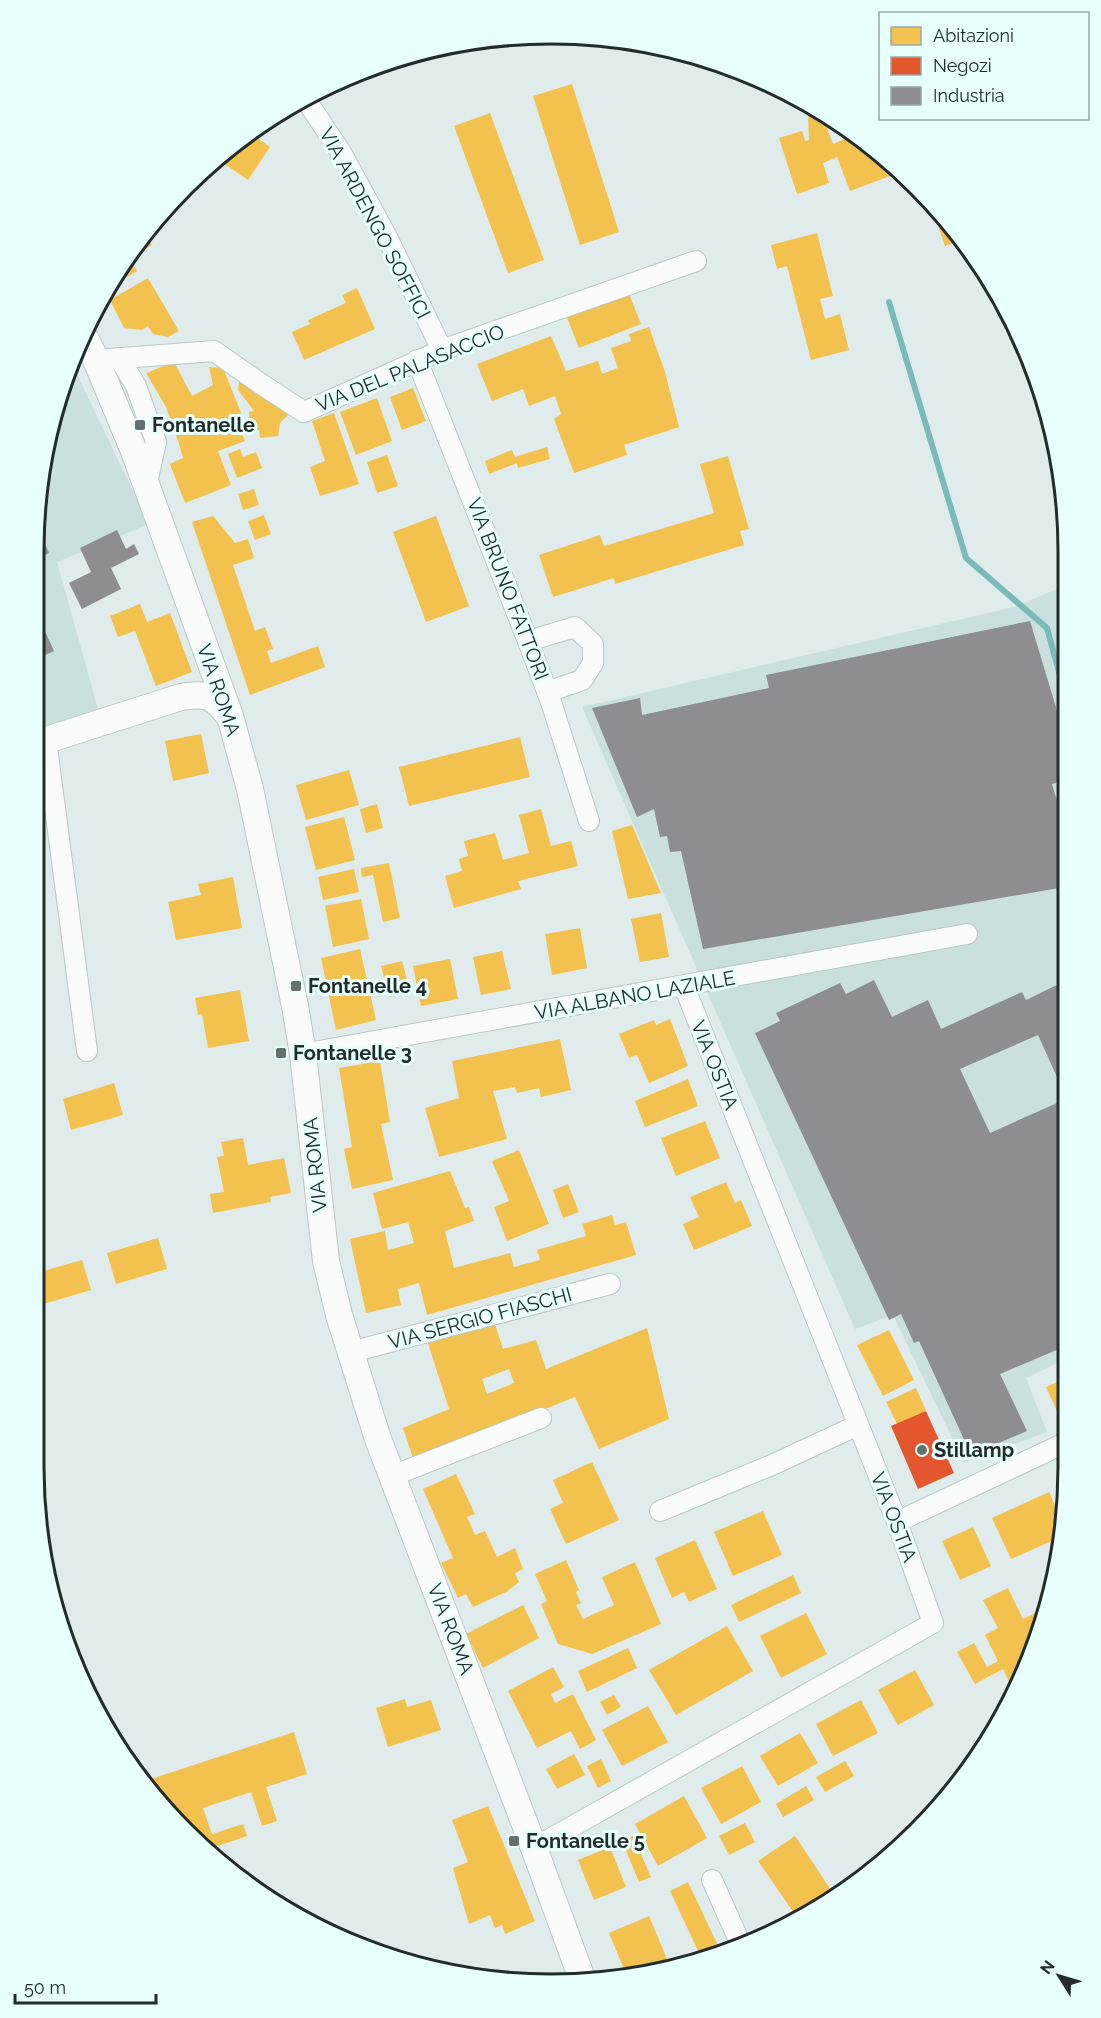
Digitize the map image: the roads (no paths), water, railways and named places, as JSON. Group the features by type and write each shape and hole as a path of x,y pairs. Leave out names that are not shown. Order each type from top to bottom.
{"main road":[{"name":"VIA ROMA","path":"89,341 108,359 146,487 230,716 250,789 295,1005 303,1054 326,1261 339,1315 378,1439 580,1973"},
{"path":"181,697 192,688 204,672 206,649"},
{"path":"44,741 181,697 200,694 212,698 230,716"}],"street":[{"name":"VIA ARDENGO SOFFICI","path":"309,105 342,154 387,237 442,350"},
{"name":"VIA DEL PALASACCIO","path":"108,359 214,351 304,412 442,350 696,261"},
{"name":"VIA BRUNO FATTORI","path":"417,360 528,641 589,821"},
{"path":"528,641 575,627 593,644 593,663 582,680 547,692"},
{"path":"44,768 87,1051"},
{"name":"VIA ALBANO LAZIALE","path":"303,1054 967,934"},
{"name":"VIA OSTIA","path":"534,1848 933,1623 897,1522 684,986"},
{"name":"VIA SERGIO FIASCHI","path":"351,1352 610,1284"},
{"path":"392,1476 541,1418"},
{"path":"660,1511 772,1465 858,1425"},
{"path":"897,1522 1058,1446"},
{"path":"712,1880 738,1939"}],"waterway":[{"path":"889,302 966,558 1047,628 1058,668"}],"place":[{"name":"Fontanelle","path":"140,425"},
{"name":"Fontanelle 4","path":"296,986"},
{"name":"Fontanelle 3","path":"281,1053"},
{"name":"Stillamp","path":"922,1450"},
{"name":"Fontanelle 5","path":"514,1841"}]}
